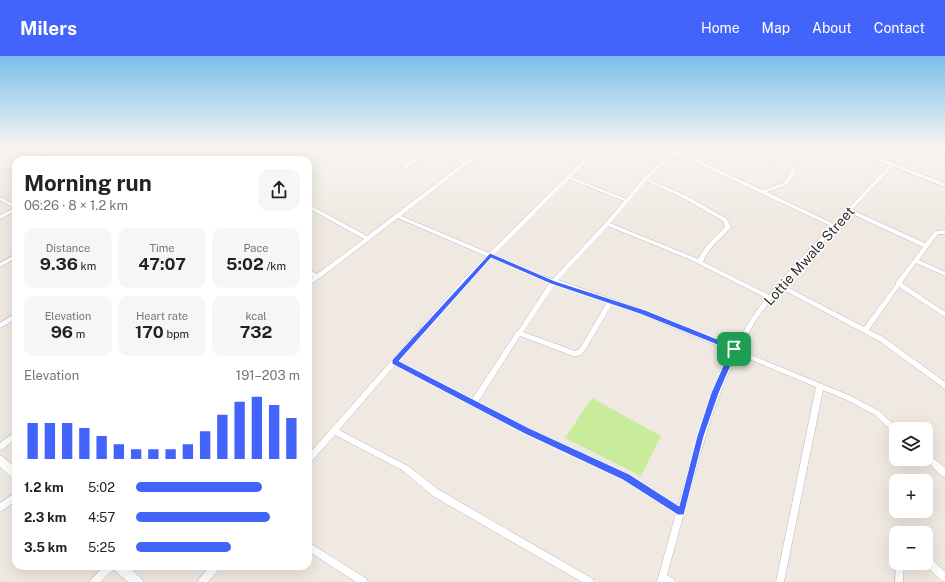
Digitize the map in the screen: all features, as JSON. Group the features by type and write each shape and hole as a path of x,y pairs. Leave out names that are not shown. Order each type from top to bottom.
{"street":[{"path":"312,281 454,173"},
{"path":"312,456 490,255 573,173"},
{"path":"474,402 553,282 607,224 652,173"},
{"path":"722,173 835,226"},
{"path":"763,192 786,184 794,173"},
{"name":"Lottie Mwale Street","path":"662,580 700,436 715,393 734,349 768,297 778,285 885,173"},
{"path":"912,173 945,185"},
{"path":"568,177 627,201"},
{"path":"645,179 685,197 725,220 728,227 707,246 702,254 700,262"},
{"path":"0,198 12,206"},
{"path":"312,208 368,239"},
{"path":"0,217 12,210"},
{"path":"850,211 926,246"},
{"path":"397,216 428,231 553,282 612,301 734,349 867,407 877,413 889,424"},
{"path":"607,224 700,262 768,297"},
{"path":"865,330 898,283 937,232 945,232"},
{"path":"0,265 12,258"},
{"path":"916,260 945,274"},
{"path":"312,273 318,277"},
{"path":"898,283 945,315"},
{"path":"778,285 865,330 899,351 945,386"},
{"path":"518,333 575,354 580,352 584,347 612,301"},
{"path":"0,326 12,318"},
{"path":"394,362 526,430 626,477 681,512"},
{"path":"780,582 820,386"},
{"path":"334,431 405,468 436,493 590,582"},
{"path":"0,447 12,437"},
{"path":"0,460 12,471"},
{"path":"933,462 945,473"},
{"path":"0,508 12,499"},
{"path":"312,549 364,582"},
{"path":"933,567 945,578"},
{"path":"94,582 107,570"},
{"path":"123,570 137,582"},
{"path":"202,582 212,570"},
{"path":"899,582 900,570"},
{"path":"662,580 671,582"}],"green space":[{"path":"592,398 661,436 641,476 565,438"}],"route":[{"path":"490,255 553,282 642,312 734,349 715,393 700,436 681,512 609,468 526,430 394,362 469,276 490,255"}]}
